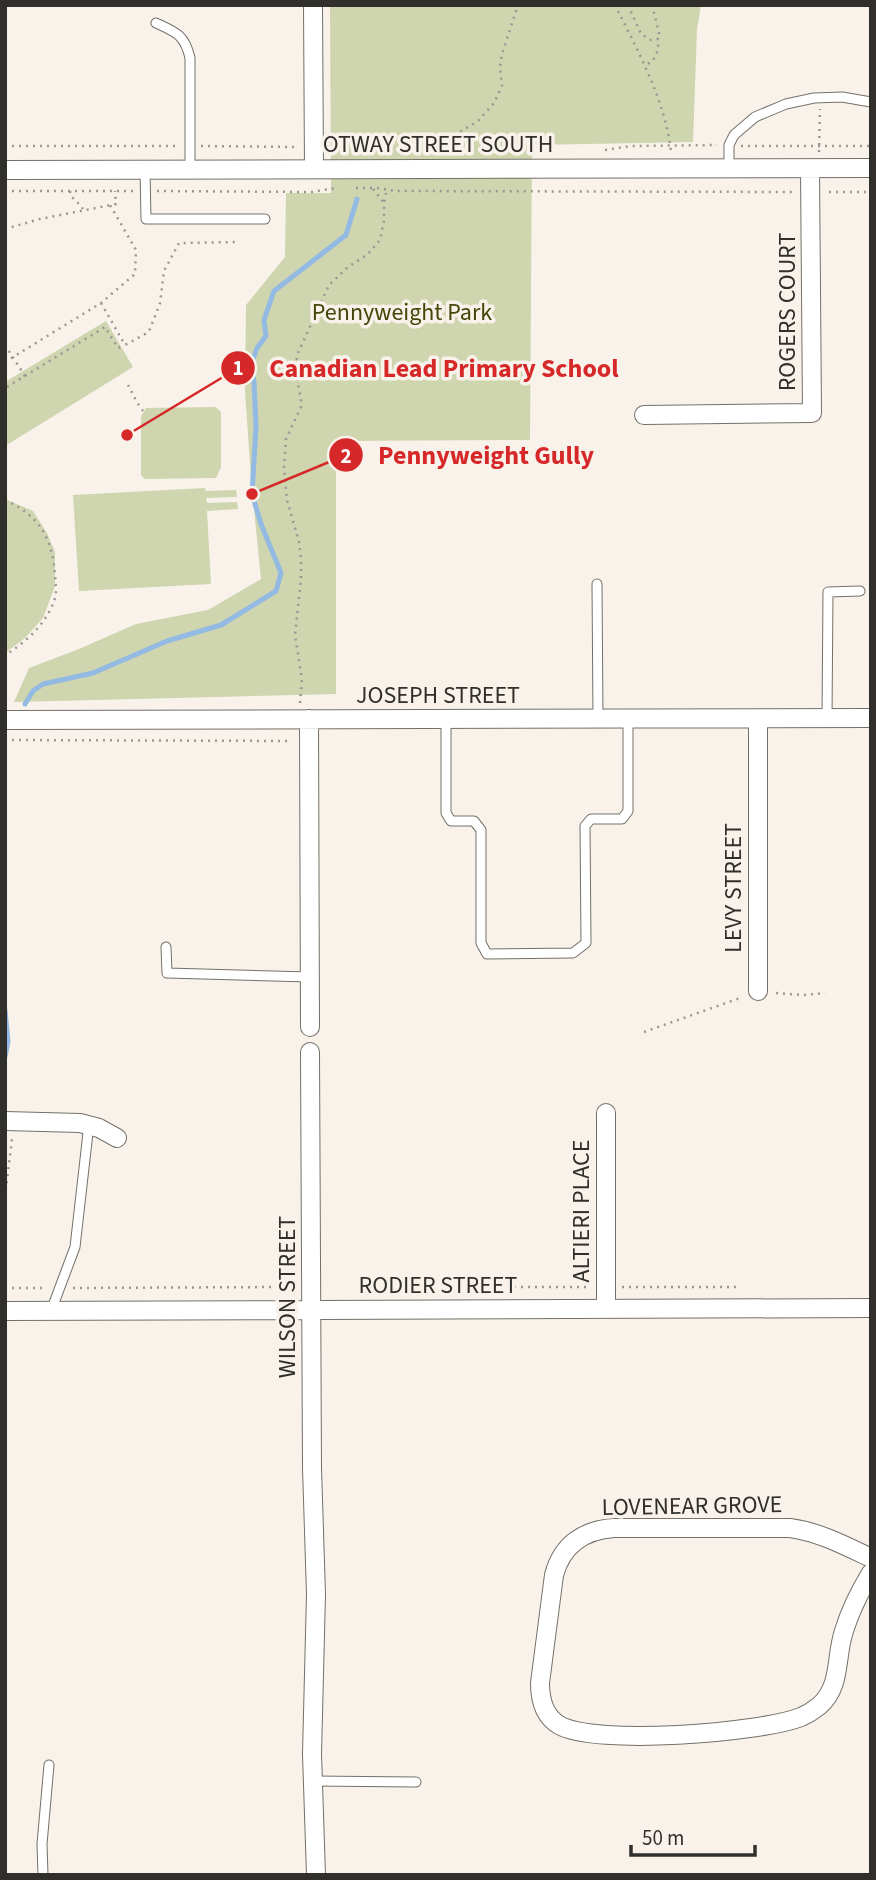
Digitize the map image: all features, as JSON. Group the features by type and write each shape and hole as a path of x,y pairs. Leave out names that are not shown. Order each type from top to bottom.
{"street":[{"path":"313,5 314,169"},
{"name":"OTWAY STREET SOUTH","path":"5,170 871,168"},
{"name":"ROGERS COURT","path":"644,415 812,413 811,191 815,169"},
{"name":"JOSEPH STREET","path":"5,720 871,718"},
{"name":"LEVY STREET","path":"750,994 758,719"},
{"name":"WILSON STREET","path":"303,720 309,741 312,1468 316,1594 312,1780 316,1875"},
{"name":"ALTIERI PLACE","path":"606,1113 606,1308"},
{"path":"5,1121 65,1121 89,1124 117,1138"},
{"name":"RODIER STREET","path":"5,1311 871,1308"},
{"name":"LOVENEAR GROVE","path":"871,1558 824,1536 790,1528 614,1528 585,1534 566,1549 554,1575 540,1683 547,1714 559,1725 578,1732 609,1735 706,1732 764,1725 801,1717 818,1707 831,1691 836,1679 845,1628 871,1573"}],"lane":[{"path":"156,23 182,36 188,47 190,169"},
{"path":"729,168 729,145 734,135 755,117 786,104 814,98 842,97 871,102"},
{"path":"145,170 146,219 265,219"},
{"path":"597,584 598,719"},
{"path":"827,718 828,592 860,591"},
{"path":"446,719 446,813 451,821 474,821 481,830 481,943 487,954 573,953 586,943 585,826 591,819 622,819 628,811 628,719"},
{"path":"166,947 167,972 310,977"},
{"path":"51,1311 75,1247 89,1124"},
{"path":"43,1875 42,1844 49,1765"},
{"path":"312,1780 416,1782"}],"path":[{"path":"303,720 302,678 295,625 301,586 301,559 287,500 284,469 286,439 301,407 296,374 297,355 329,285 368,254 380,240 386,190 394,180 427,159 440,144 478,121 494,103 502,86 502,54 518,5"},
{"path":"615,5 645,65 660,105 670,145"},
{"path":"628,5 641,33 651,40 657,39"},
{"path":"645,65 657,55 659,33 652,5"},
{"path":"815,169 820,109"},
{"path":"603,151 631,146 670,145 871,146"},
{"path":"5,146 314,146"},
{"path":"433,151 447,151"},
{"path":"311,192 342,187"},
{"path":"352,188 871,192"},
{"path":"372,188 384,203"},
{"path":"70,191 83,211"},
{"path":"5,229 116,204 115,191"},
{"path":"5,362 101,303 135,274 136,250 110,205"},
{"path":"40,219 44,225"},
{"path":"5,388 105,327 118,348 147,333 160,303 164,271 179,243 234,242"},
{"path":"101,303 125,345"},
{"path":"5,345 25,376"},
{"path":"128,385 144,412"},
{"path":"5,500 25,510 42,528 52,555 56,596 40,624 24,643 5,655"},
{"path":"5,740 309,741"},
{"path":"644,1032 750,994 825,993"},
{"path":"5,1139 12,1139 5,1197"},
{"path":"5,1288 282,1287 290,1274 311,1274"},
{"path":"472,1287 738,1287"}],"green space":[{"name":"Pennyweight Park","path":"330,5 701,5 697,29 693,142 532,145 530,440 336,441 336,694 14,702 29,668 136,624 208,610 261,579 245,391 246,305 285,257 286,193 331,193"},
{"path":"106,321 133,367 5,446 5,382"},
{"path":"216,407 221,412 221,467 216,478 145,479 141,475 141,416 146,408"},
{"path":"205,488 206,491 236,490 237,497 206,498 207,503 237,502 238,509 207,511 211,584 79,591 73,495"},
{"path":"5,499 33,511 47,533 55,552 55,586 43,618 25,638 5,653"}],"waterway":[{"path":"25,704 33,691 43,684 93,673 167,641 221,625 276,591 281,573 252,494 256,427 251,365 257,348 266,336 264,320 274,291 346,235 357,199"},
{"path":"5,1010 8,1041 5,1057"}],"place":[{"name":"Canadian Lead Primary School","path":"127,435"},
{"name":"Pennyweight Gully","path":"252,494"}]}
